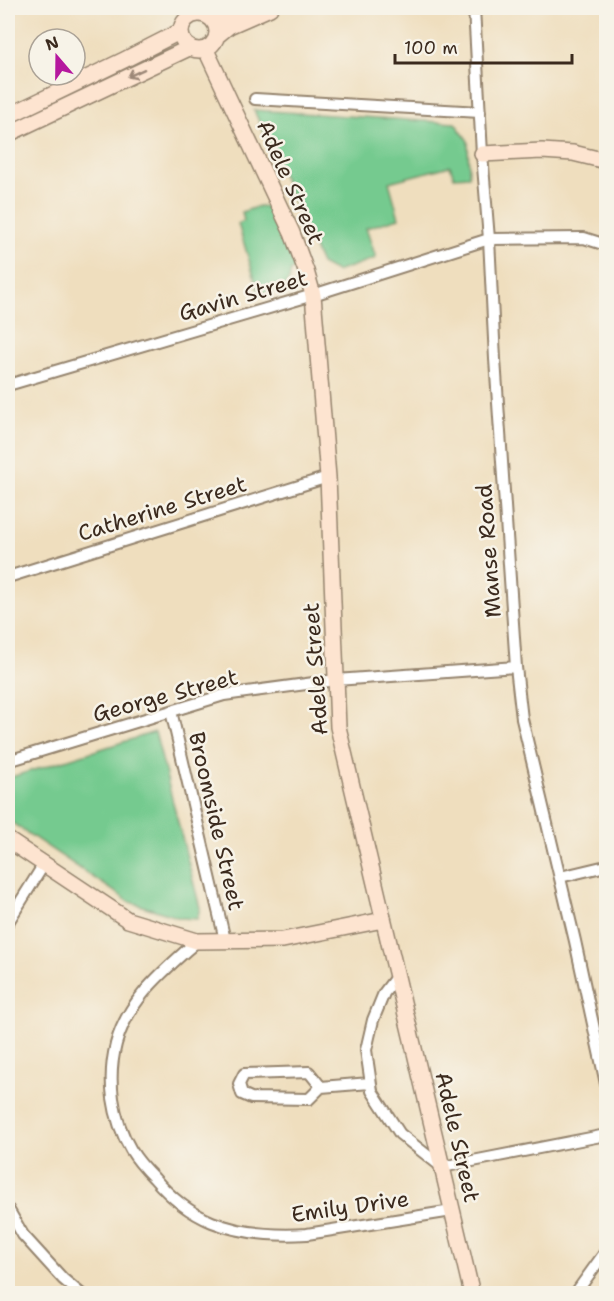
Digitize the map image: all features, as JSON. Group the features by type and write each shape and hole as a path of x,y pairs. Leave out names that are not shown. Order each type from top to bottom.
{"street":[{"path":"212,19 236,8"},
{"path":"218,35 217,25 212,19 189,12 181,30 183,42 189,48 206,50 229,26 270,8"},
{"name":"Manse Road","path":"474,8 495,359 516,667 522,719 606,1084"},
{"path":"8,116 181,30"},
{"path":"8,134 189,48"},
{"name":"Adele Street","path":"206,50 292,233 313,295 328,477 338,727 472,1293"},
{"path":"255,99 480,112"},
{"path":"482,154 542,151 573,153 606,161"},
{"name":"Gavin Street","path":"8,385 313,295 489,239 584,238 606,245"},
{"name":"Catherine Street","path":"8,577 328,477"},
{"name":"George Street","path":"8,761 224,695 336,680 516,667"},
{"name":"Broomside Street","path":"171,711 225,940"},
{"path":"8,840 128,920 197,941 283,940 383,920"},
{"path":"8,922 45,864"},
{"path":"560,877 606,866"},
{"name":"Emily Drive","path":"197,941 155,979 133,1006 116,1042 113,1058 111,1075 113,1097 124,1135 132,1151 165,1191 191,1212 213,1222 241,1231 283,1235 307,1234 452,1211"},
{"path":"396,977 384,993 373,1020 366,1050 370,1083 372,1091 400,1134 442,1167 606,1135"},
{"path":"321,1087 309,1071 244,1074 239,1084 242,1094 250,1098 309,1099 321,1087 370,1083"},
{"path":"8,1209 23,1235 63,1280 81,1293"},
{"path":"575,1293 606,1251"}],"green space":[{"path":"254,110 455,123 468,141 469,176 454,177 450,166 389,182 399,218 366,228 376,258 336,272 321,264"},
{"path":"264,206 273,214 297,269 291,270 289,280 282,290 259,293 238,224 244,221 242,212"},
{"path":"155,732 200,908 197,919 180,918 130,902 8,820 8,778"}]}
